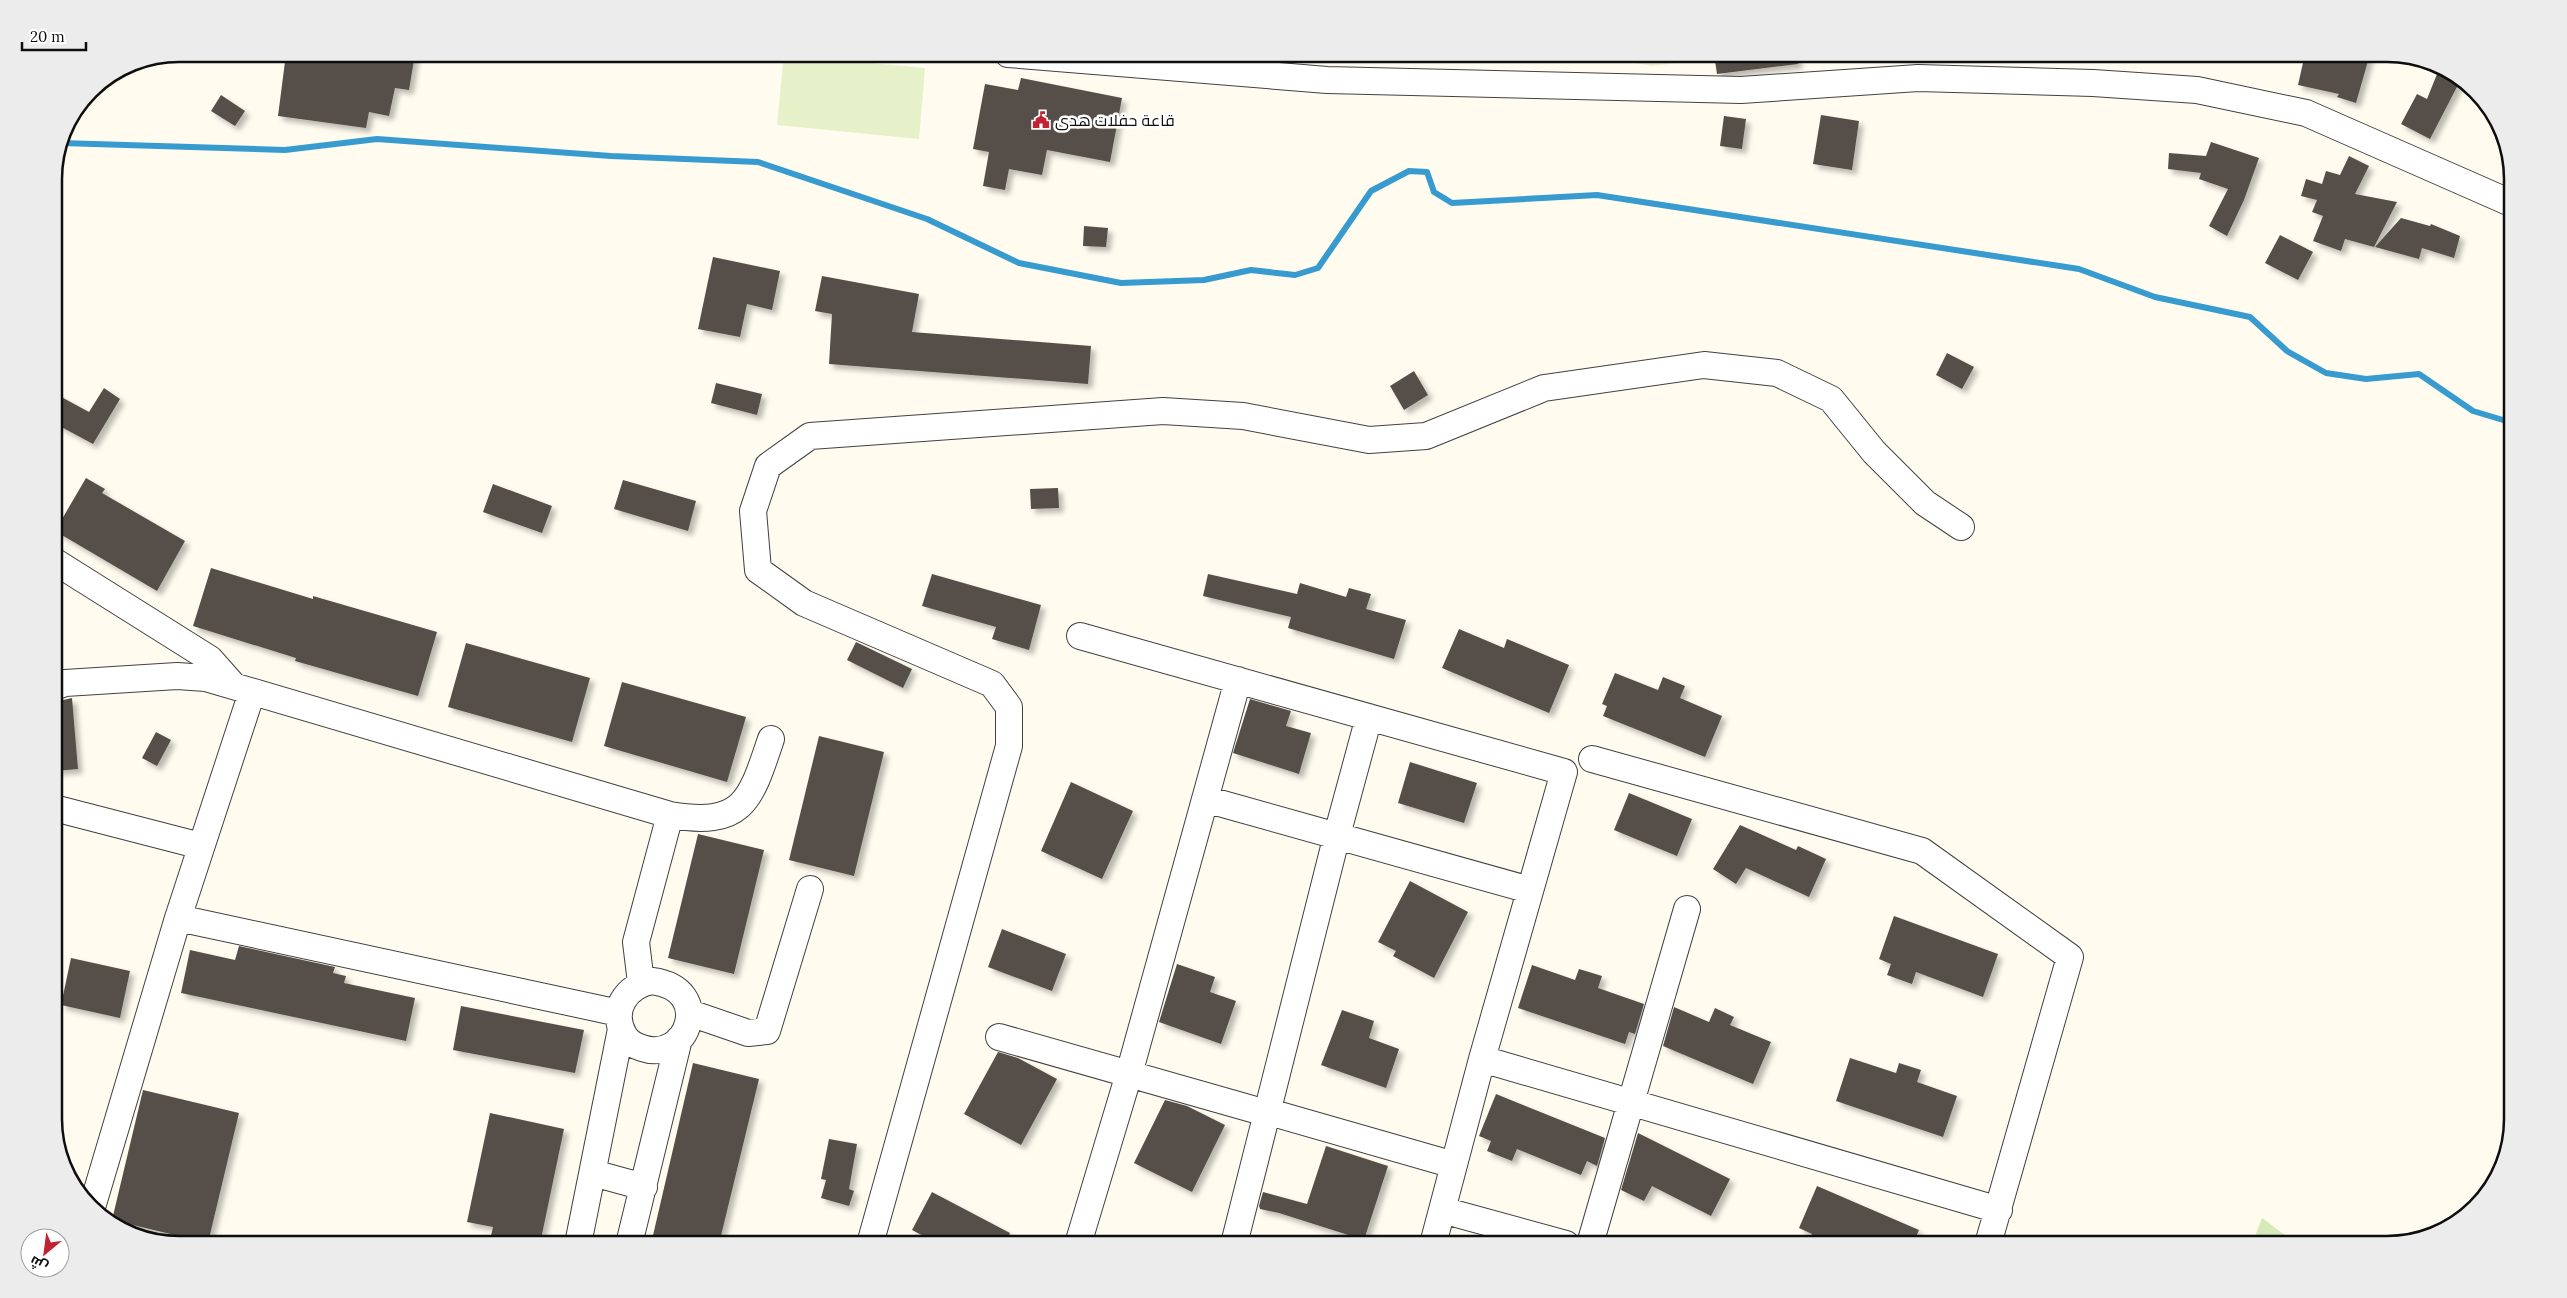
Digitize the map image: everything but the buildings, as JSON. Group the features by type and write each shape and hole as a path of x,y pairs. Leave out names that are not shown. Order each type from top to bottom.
{"street":[{"path":"1223,63 1270,65 1347,81 1731,90 1918,78 2093,83 2197,90 2306,113 2504,200"},
{"path":"872,1236 1009,746 1009,708 992,684 804,603 758,570 753,511 768,466 810,436 1162,412 1243,416 1369,440 1426,436 1544,388 1704,365 1777,373 1831,399 1874,452 1918,496 1961,527"},
{"path":"63,567 210,659 242,689"},
{"path":"1080,636 1564,772 1482,1059 1435,1236"},
{"path":"63,684 177,676 206,678 670,815 697,819 718,817 738,809 751,795 772,739"},
{"path":"1080,1236 1128,1074 1238,680"},
{"path":"95,1199 201,846 242,689"},
{"path":"1236,1236 1260,1111 1370,717"},
{"path":"1592,759 1922,851 2070,957 1990,1236"},
{"path":"1205,798 1530,890"},
{"path":"63,810 201,846"},
{"path":"641,983 636,942 670,815"},
{"path":"690,1012 748,1033 767,1031 810,889"},
{"path":"1592,1236 1687,909"},
{"path":"178,918 620,1021"},
{"path":"580,1236 624,997 631,988 641,983 663,982 685,999 690,1012 688,1026 679,1039 669,1047 647,1050 636,1046 627,1039 620,1021"},
{"path":"999,1037 1454,1165"},
{"path":"631,1236 679,1039"},
{"path":"1482,1059 1998,1210"},
{"path":"592,1173 644,1187"},
{"path":"1442,1210 1537,1236"}],"green space":[{"path":"783,63 871,63 925,68 919,139 777,125"},
{"path":"1636,63 1676,63 1652,66"},
{"path":"2262,1218 2286,1236 2255,1236"}],"waterway":[{"path":"68,143 285,150 377,139 611,156 758,162 927,219 1019,263 1121,283 1204,280 1251,270 1295,275 1318,268 1371,191 1409,171 1427,172 1434,192 1452,203 1597,195 2079,269 2155,297 2250,317 2287,351 2326,373 2366,379 2419,374 2473,411 2504,420"}],"place":[{"name":"قاعة حفلات هدى","path":"1041,120"}]}
